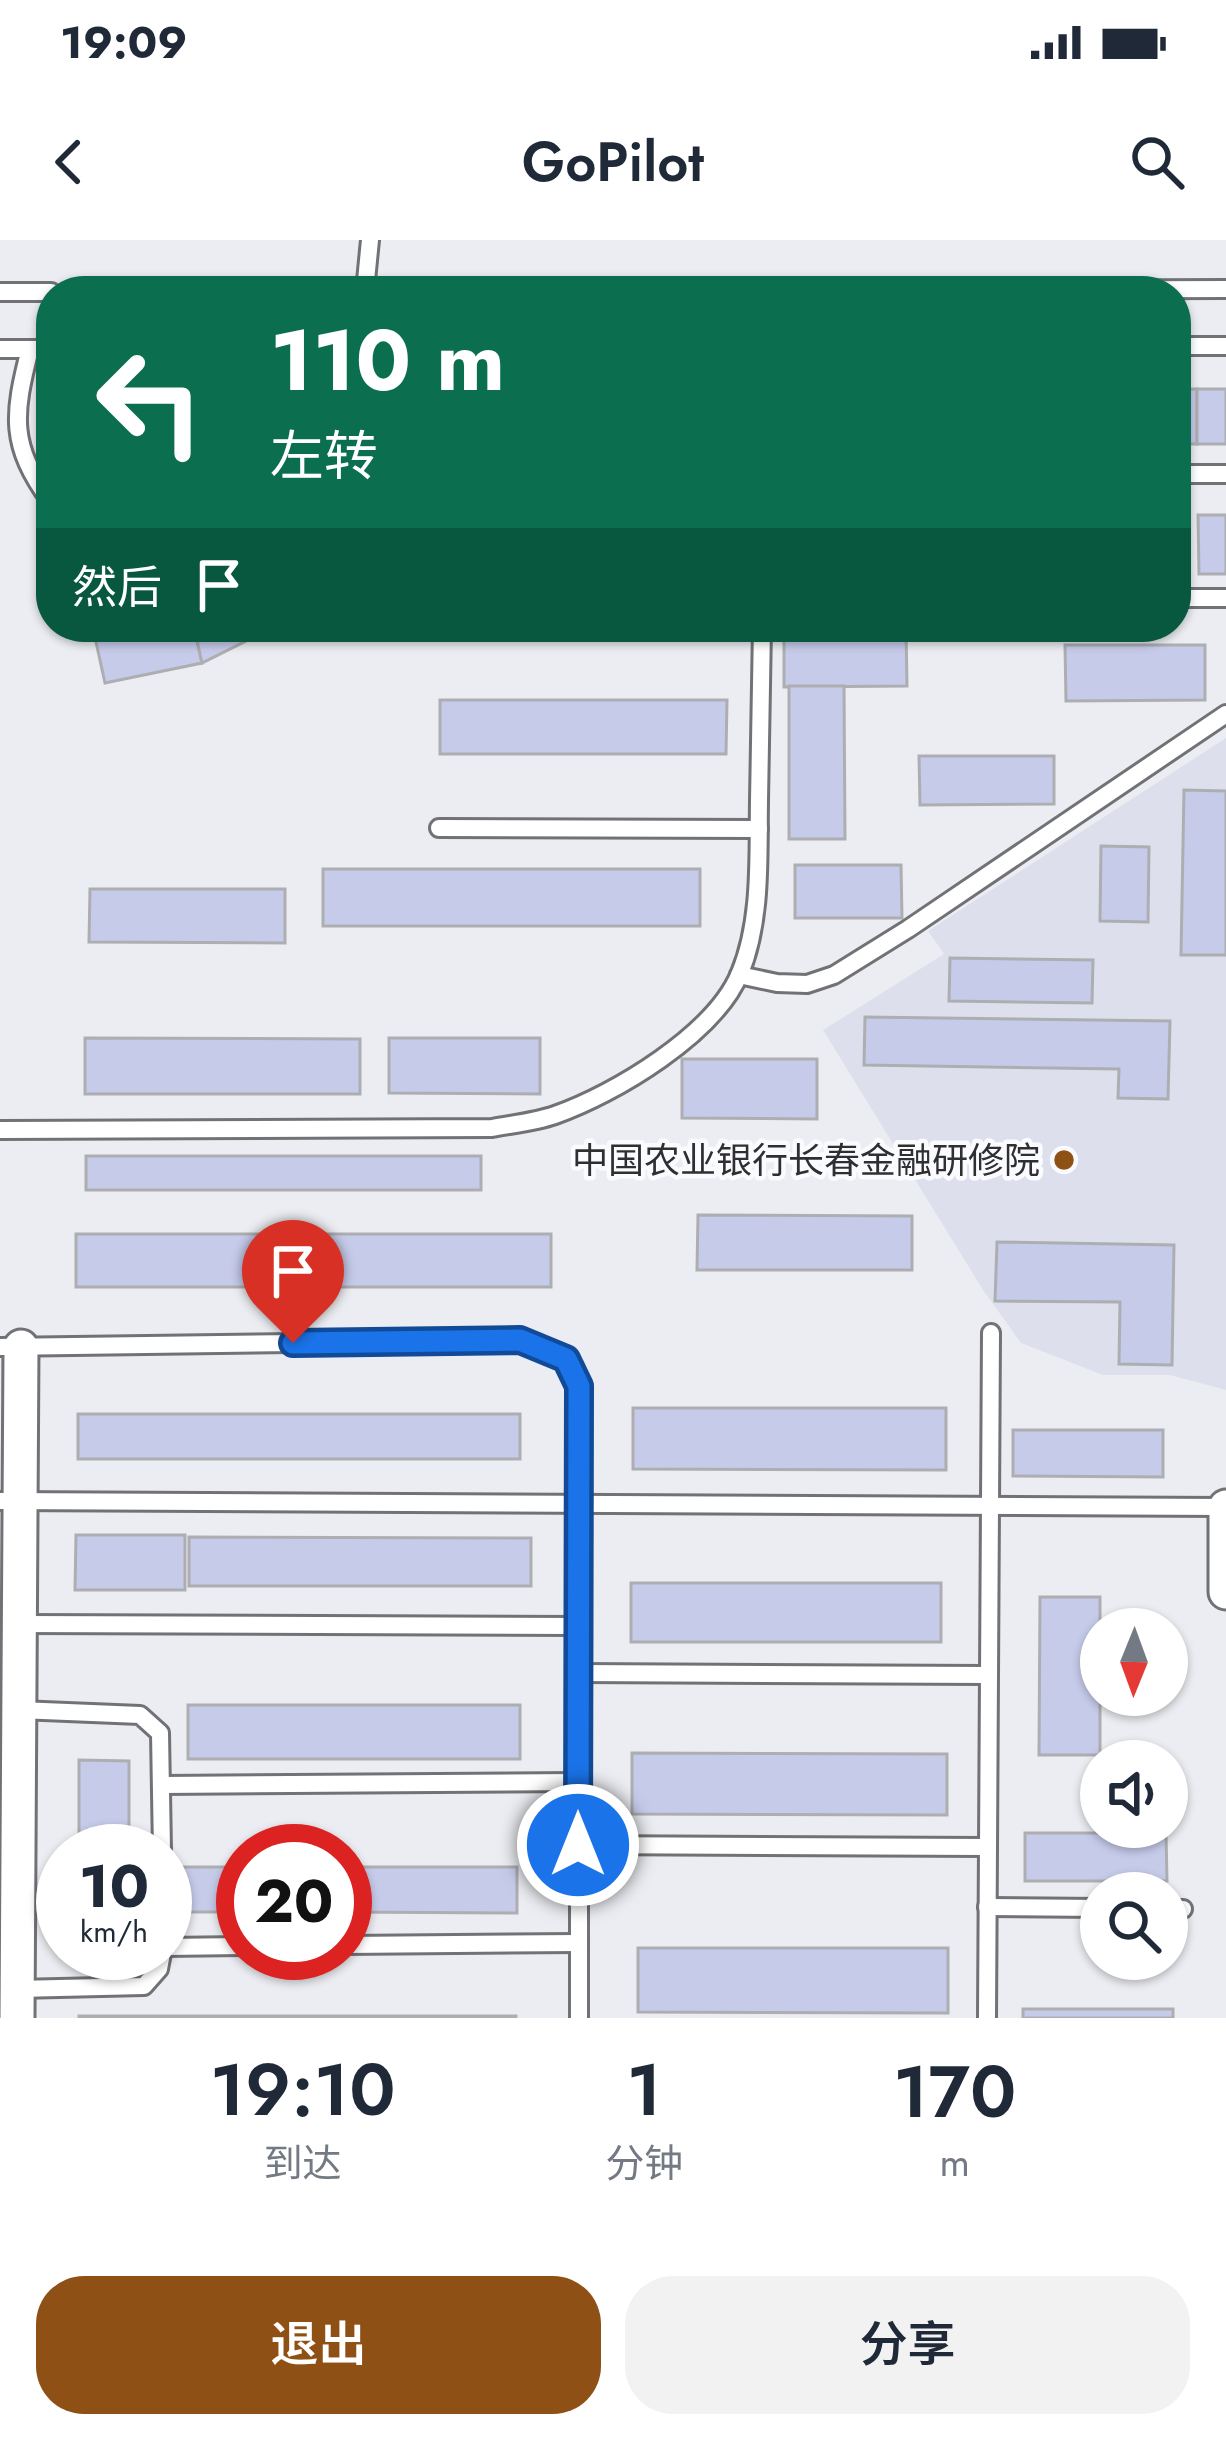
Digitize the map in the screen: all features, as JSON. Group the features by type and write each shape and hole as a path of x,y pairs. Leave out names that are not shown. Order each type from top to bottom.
{"street":[{"path":"11,1347 10,1501 19,1624 9,1658 19,1710 9,1790 17,2004"},
{"path":"1226,1508 1226,1592"}],"lane":[{"path":"366,276 370,240"},
{"path":"1191,289 1226,289"},
{"path":"0,292 36,292"},
{"path":"1191,346 1226,346"},
{"path":"0,349 36,349"},
{"path":"30,349 17,401 20,451 36,477"},
{"path":"1191,474 1226,474"},
{"path":"1191,598 1226,598"},
{"path":"0,1130 492,1128 554,1115 615,1086 664,1055 710,1016 740,975 750,936 759,829 762,642"},
{"path":"740,975 807,984 834,975 1226,714"},
{"path":"439,828 759,829"},
{"path":"987,2018 991,1333"},
{"path":"11,1347 520,1340 566,1359 579,1386 579,2018"},
{"path":"10,1501 1226,1508"},
{"path":"19,1624 577,1626"},
{"path":"577,1673 988,1675"},
{"path":"19,1710 140,1715 160,1733 163,1824"},
{"path":"162,1785 578,1782"},
{"path":"578,1845 987,1847"},
{"path":"987,1907 1080,1908"},
{"path":"372,1945 579,1942"},
{"path":"17,2004 144,1986 149,1980"}],"shaded area":[{"name":"中国农业银行长春金融研修院","path":"1226,738 1226,1390 1170,1375 1103,1375 1021,1343 983,1290 823,1030 944,954 928,931"}],"building":[{"path":"1191,389 1197,389 1197,444 1191,444"},
{"path":"1197,389 1226,389 1226,444 1197,444"},
{"path":"1198,515 1226,515 1226,574 1199,574"},
{"path":"96,642 197,642 202,663 105,683"},
{"path":"197,642 244,642 202,663"},
{"path":"784,642 906,642 907,686 784,687"},
{"path":"1065,645 1205,645 1205,700 1066,701"},
{"path":"789,686 844,686 845,839 789,839"},
{"path":"440,700 727,700 726,754 440,754"},
{"path":"919,756 1054,756 1054,804 920,805"},
{"path":"1184,790 1226,791 1226,955 1181,955"},
{"path":"1101,846 1149,847 1148,922 1100,921"},
{"path":"795,865 901,865 902,918 795,918"},
{"path":"323,869 700,869 700,926 323,926"},
{"path":"90,889 285,889 285,943 89,942"},
{"path":"950,958 1093,960 1092,1003 949,1001"},
{"path":"865,1017 1170,1021 1168,1099 1118,1098 1119,1069 864,1065"},
{"path":"85,1038 360,1039 360,1094 85,1094"},
{"path":"389,1038 540,1038 540,1094 389,1093"},
{"path":"682,1059 817,1059 817,1119 682,1118"},
{"path":"86,1156 481,1156 481,1190 86,1190"},
{"path":"698,1215 912,1216 912,1270 697,1270"},
{"path":"76,1234 551,1234 551,1287 76,1287"},
{"path":"997,1242 1174,1245 1172,1365 1119,1364 1120,1302 995,1301"},
{"path":"633,1408 946,1408 946,1470 633,1469"},
{"path":"78,1414 520,1414 520,1459 78,1459"},
{"path":"1013,1430 1163,1430 1163,1477 1013,1476"},
{"path":"76,1535 185,1535 185,1590 75,1590"},
{"path":"189,1537 531,1538 531,1586 189,1586"},
{"path":"631,1583 941,1583 941,1642 631,1642"},
{"path":"1040,1597 1100,1597 1100,1608 1080,1608 1080,1716 1100,1716 1100,1740 1080,1740 1080,1755 1039,1755"},
{"path":"188,1705 520,1705 520,1759 188,1759"},
{"path":"632,1753 947,1754 947,1815 632,1814"},
{"path":"79,1760 129,1761 129,1824 79,1824"},
{"path":"1025,1833 1080,1833 1080,1848 1166,1848 1167,1872 1080,1872 1080,1881 1025,1881"},
{"path":"192,1867 216,1867 216,1912 192,1912"},
{"path":"372,1867 517,1867 517,1913 372,1912"},
{"path":"638,1948 948,1948 948,2013 638,2012"},
{"path":"1023,2009 1173,2009 1173,2018 1023,2018"},
{"path":"516,2016 516,2018 79,2018"}],"place":[{"name":"中国农业银行长春金融研修院","path":"1064,1160"}],"route":[{"path":"293,1343 520,1340 566,1359 579,1386 578,1845"}]}
